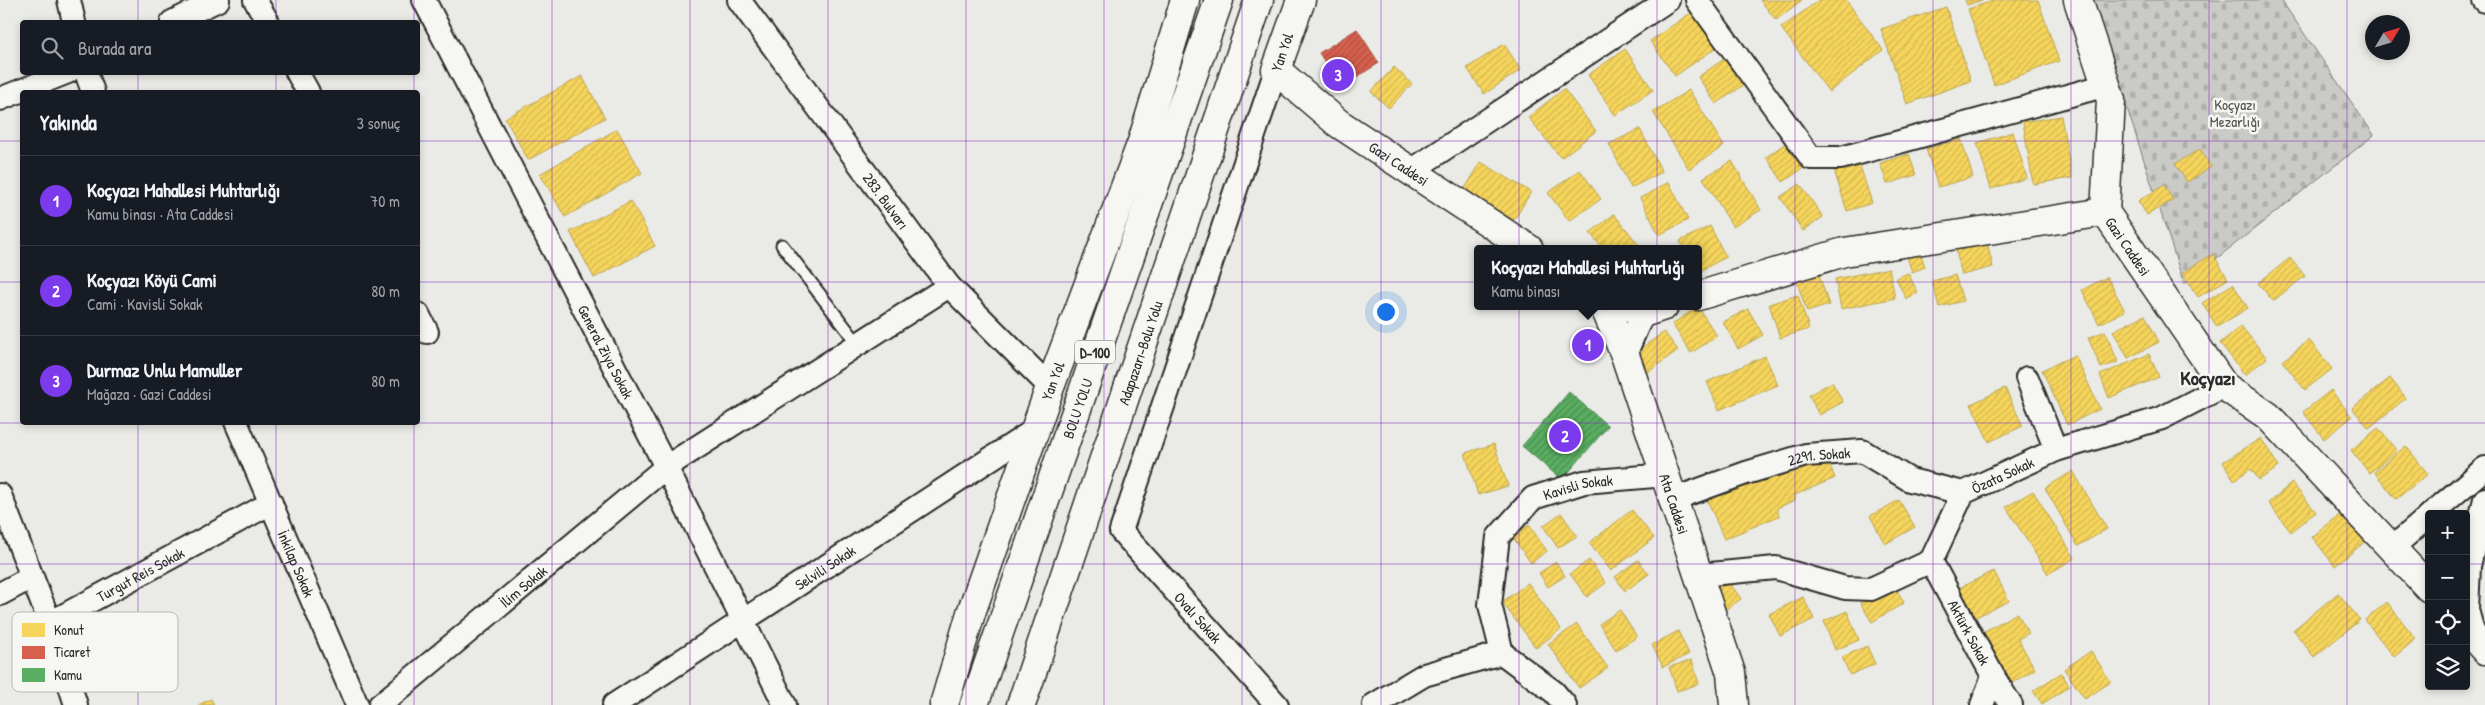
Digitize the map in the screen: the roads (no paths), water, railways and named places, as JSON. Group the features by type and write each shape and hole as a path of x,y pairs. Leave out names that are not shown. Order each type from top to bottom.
{"main road":[{"name":"Yan Yol","path":"944,705 971,613 1050,387 1142,142 1185,0"},
{"name":"BOLU YOLU","path":"974,705 1219,0"},
{"name":"Adapazarı-Bolu Yolu","path":"1021,705 1259,0"},
{"name":"Yan Yol","path":"1276,70 1301,0"},
{"path":"2078,0 2112,100 2105,212"},
{"name":"Gazi Caddesi","path":"1276,70 1338,123 1523,245"},
{"name":"Gazi Caddesi","path":"1702,295 1844,252 2105,212 2224,386 2268,416 2425,584"},
{"name":"Ata Caddesi","path":"1606,310 1625,355 1731,673 1734,705"}],"street":[{"path":"69,0 74,20"},
{"path":"176,20 218,0"},
{"path":"255,0 267,20"},
{"name":"General Ziya Sokak","path":"424,0 666,467 785,705"},
{"name":"283. Bulvarı","path":"739,0 949,286 1050,387"},
{"path":"1411,171 1668,0"},
{"path":"1697,0 1811,158 1841,158 2107,86"},
{"name":"Yan Yol","path":"1121,531 1276,70"},
{"path":"23,90 60,75"},
{"path":"87,75 92,90"},
{"path":"298,75 307,90"},
{"path":"0,99 20,91"},
{"name":"İlim Sokak","path":"380,705 666,467 949,286"},
{"path":"1625,355 1644,310"},
{"path":"2027,378 2056,450"},
{"name":"Özata Sokak","path":"1930,561 1963,493 2056,450 2162,418 2224,386"},
{"name":"İnkilap Sokak","path":"237,425 357,705"},
{"name":"Selvili Sokak","path":"614,705 744,622 1036,429"},
{"name":"2291. Sokak","path":"1670,487 1746,473 1806,455 1862,451 1910,480 1963,493"},
{"path":"2436,510 2485,468"},
{"name":"Kavisli Sokak","path":"1502,653 1490,605 1498,537 1533,498 1584,482 1670,487"},
{"path":"0,495 46,612"},
{"path":"2475,639 2467,610 2469,566 2485,499"},
{"name":"Turgut Reis Sokak","path":"70,612 270,502"},
{"path":"2392,548 2425,519"},
{"name":"Ovalı Sokak","path":"1121,531 1276,705"},
{"path":"1699,575 1776,568 1845,588 1870,589 1930,561"},
{"name":"Aktürk Sokak","path":"1930,561 1993,676 1982,705"},
{"path":"0,594 32,577"},
{"path":"1374,705 1424,675 1502,653 1554,692 1565,705"},
{"path":"1993,676 2011,705"},
{"path":"72,692 76,705"}],"lane":[{"path":"782,245 858,344"}],"place":[{"name":"Durmaz Unlu Mamuller","path":"1338,75"},
{"name":"Koçyazı Mahallesi Muhtarlığı","path":"1588,345"},
{"name":"Koçyazı Köyü Cami","path":"1565,436"}],"district":[{"name":"Koçyazı","path":"2208,377"}],"park label":[{"name":"Koçyazı Mezarlığı","path":"2235,112"}]}
